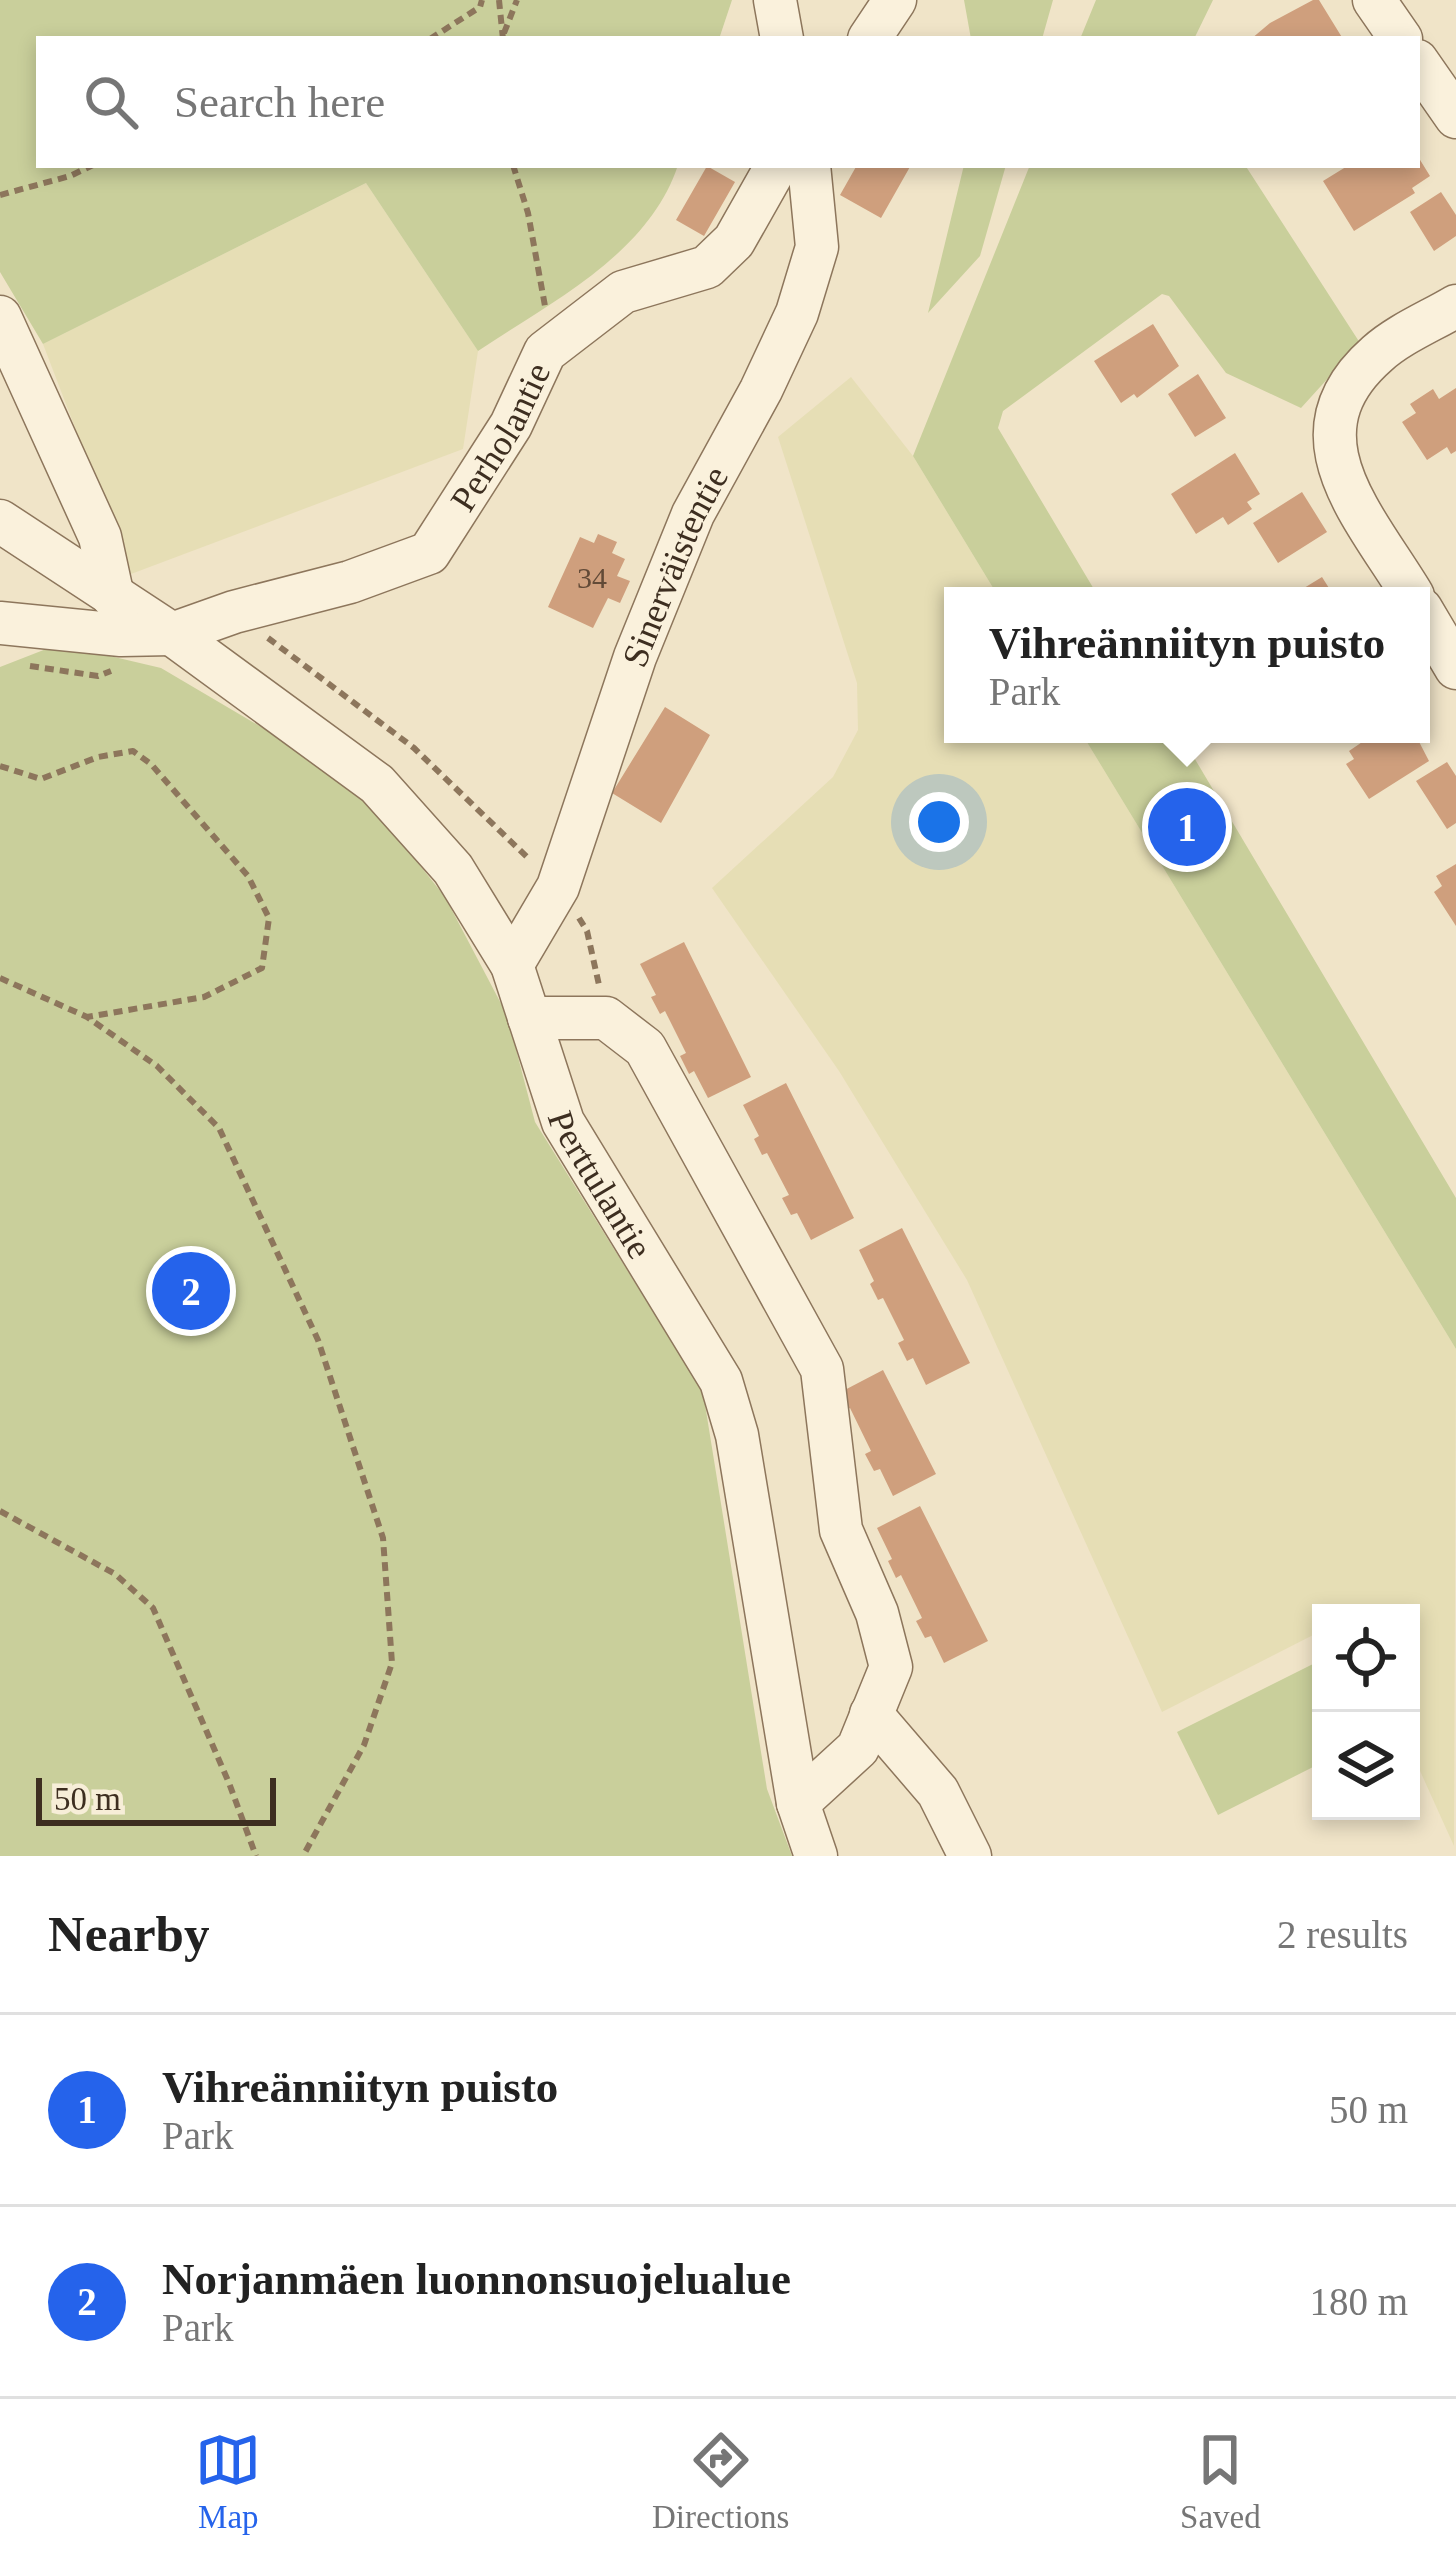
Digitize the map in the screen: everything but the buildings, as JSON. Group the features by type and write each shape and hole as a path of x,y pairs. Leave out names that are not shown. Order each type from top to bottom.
{"street":[{"path":"775,0 781,36"},
{"path":"871,36 895,0"},
{"path":"1374,0 1399,36"},
{"path":"1420,65 1456,117"},
{"name":"Perholantie","path":"172,634 234,612 350,582 429,553 512,425 545,352 623,292 706,267 734,241 775,168"},
{"name":"Sinerväistentie","path":"512,964 558,887 635,657 694,514 797,313 817,247 809,168"},
{"path":"1408,587 1336,467 1332,428 1349,386 1378,352 1456,306"},
{"path":"0,317 100,537 112,597"},
{"name":"Perttulantie","path":"0,521 172,634 377,784 453,869 512,964 563,1122 722,1381 745,1478 798,1802 816,1856"},
{"path":"0,623 121,635 172,634"},
{"path":"1430,624 1456,668"},
{"path":"529,1018 606,1018 645,1048 822,1369 841,1530 877,1613 890,1667 858,1748 798,1802"},
{"path":"871,1714 938,1792 970,1856"}],"path":[{"path":"435,36 480,7 482,0"},
{"path":"499,0 503,36"},
{"path":"504,36 518,0"},
{"path":"0,195 87,168"},
{"path":"514,168 545,295 545,352"},
{"path":"234,612 414,748 558,887 587,931 606,1018"},
{"path":"0,766 40,779 98,757 133,751 151,764 248,876 269,918 262,968 204,997 87,1017"},
{"path":"0,978 87,1017 157,1066 219,1128 318,1340 383,1538 392,1663 364,1745 303,1856"},
{"path":"0,1511 115,1574 153,1609 256,1856"}],"shaded area":[{"path":"366,183 478,351 463,449 131,574 43,344"},
{"path":"851,377 913,456 993,587 944,587 944,743 1087,743 1456,1349 1454,1846 1420,1771 1420,1604 1312,1604 1312,1636 1162,1712 967,1280 839,1071 712,888 833,777 858,730 857,683 778,437"}],"green space":[{"path":"0,0 732,0 720,36 36,36 36,168 677,168 645,225 621,250 566,294 478,351 366,183 43,344 0,272"},
{"path":"964,0 1053,0 1043,36 970,36"},
{"path":"1096,0 1213,0 1195,36 1081,36"},
{"path":"963,168 1005,168 980,256 928,313"},
{"path":"1029,168 1247,168 1360,343 1301,408 1226,373 1169,296 1162,294 1003,411 998,428 1093,587 993,587 913,456"},
{"path":"59,644 161,668 353,781 445,897 507,1015 535,1122 703,1392 767,1789 792,1856 0,1856 0,667"},
{"path":"1087,743 1185,743 1456,1198 1456,1349"},
{"path":"1312,1664 1312,1768 1218,1815 1177,1732"}],"place":[{"name":"Vihreänniityn puisto","path":"1187,827"},
{"name":"Norjanmäen luonnonsuojelualue","path":"191,1291"}]}
